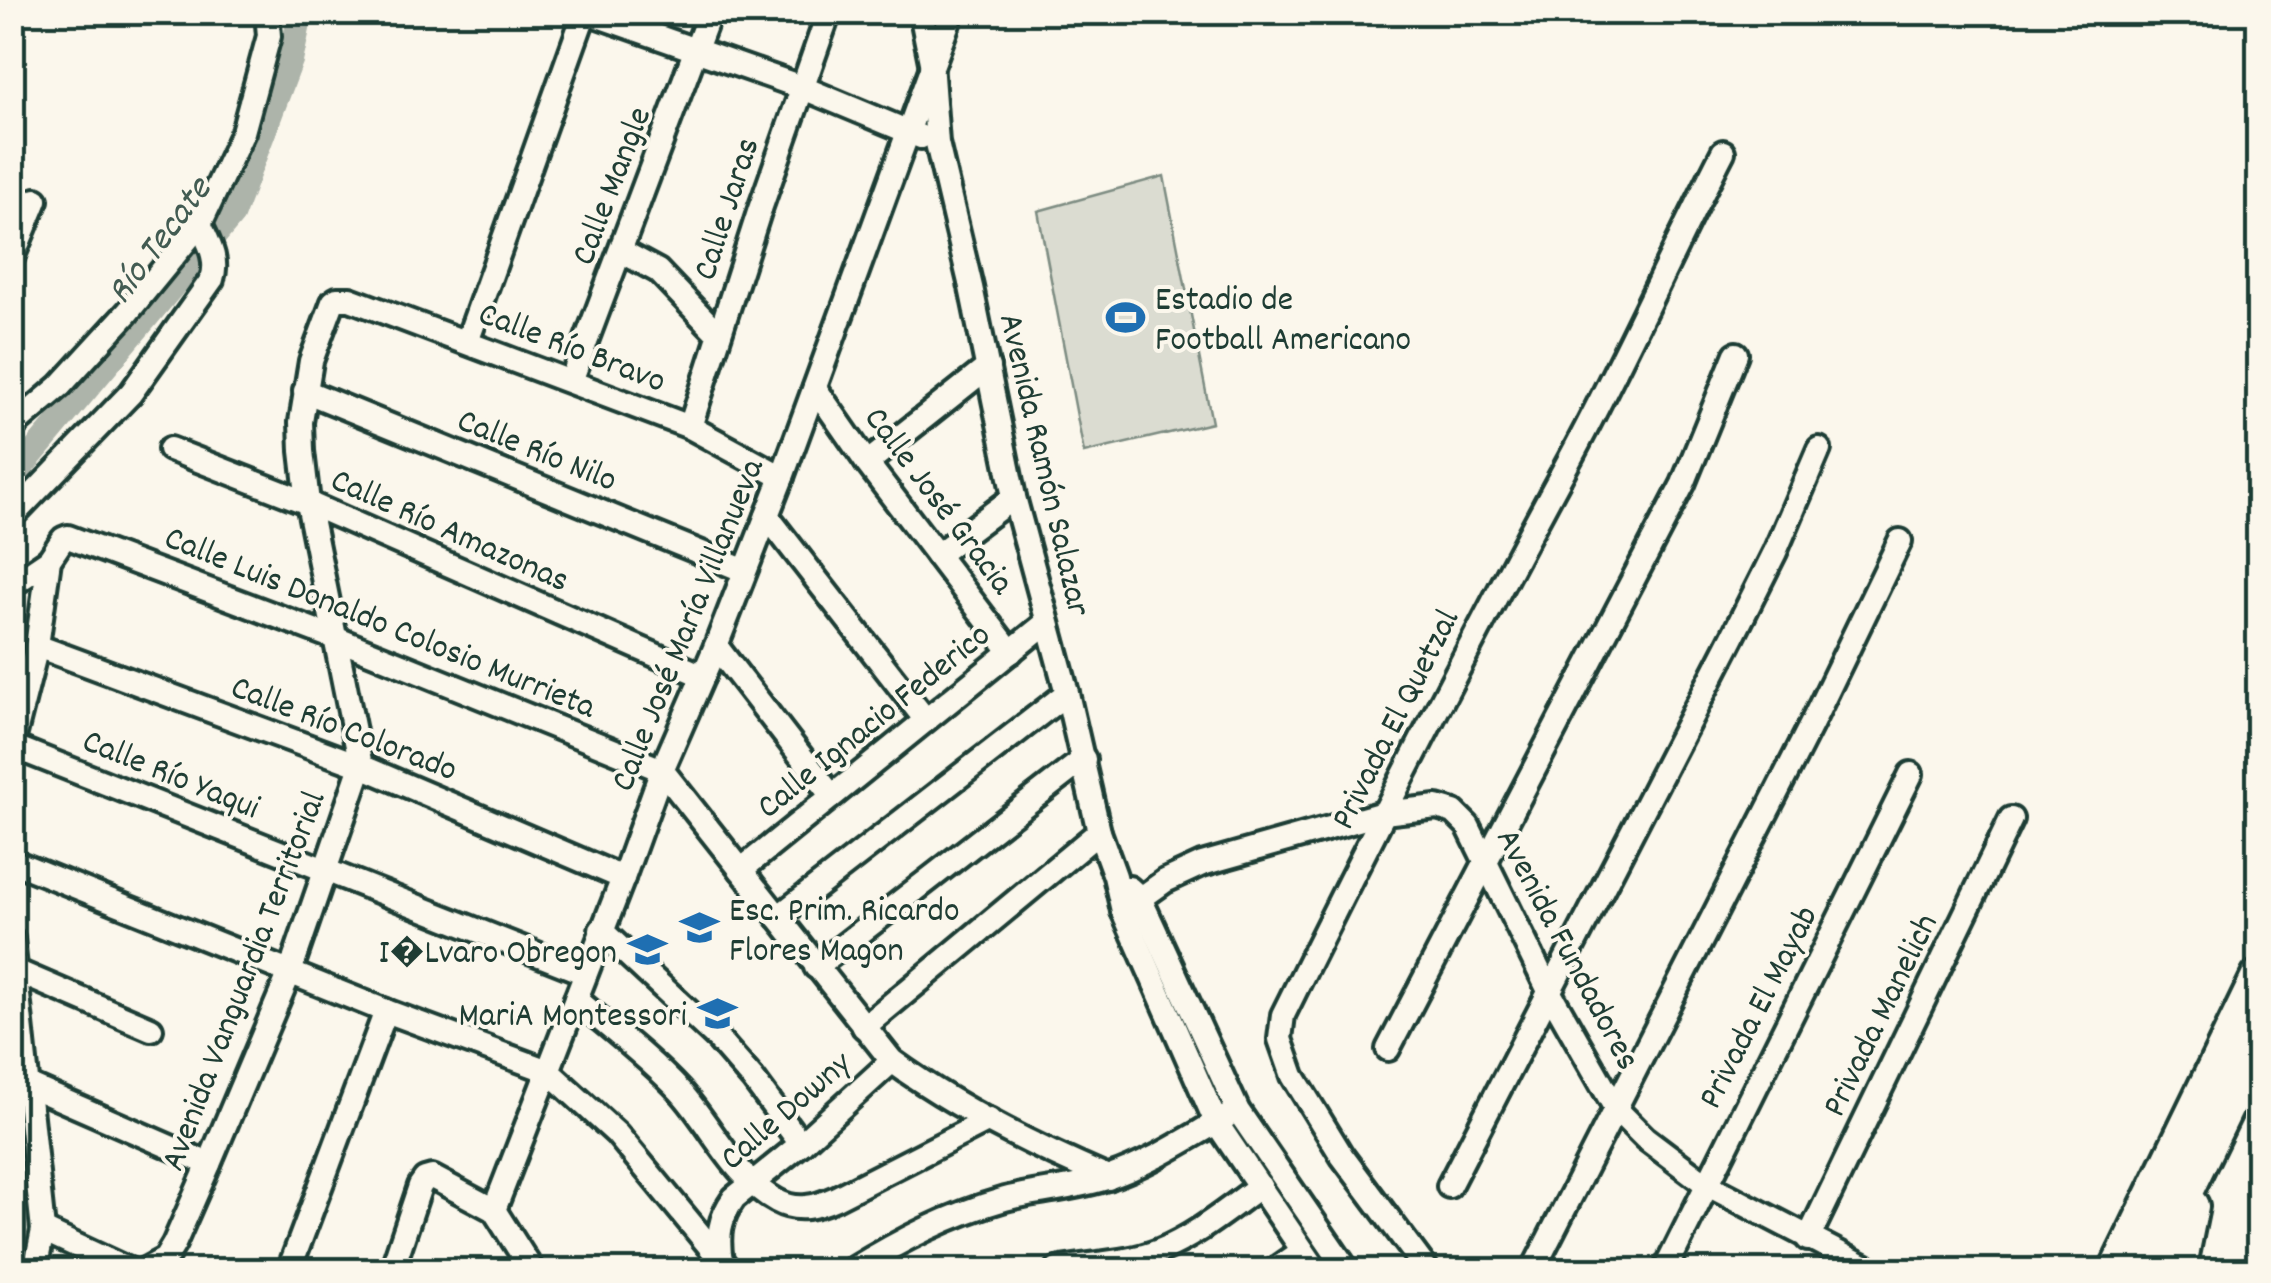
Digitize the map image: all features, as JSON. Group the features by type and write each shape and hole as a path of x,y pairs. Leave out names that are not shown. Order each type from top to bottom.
{"highway":[{"path":"2116,1270 2258,976"},
{"path":"2148,1270 2258,1043"},
{"path":"2179,1270 2202,1160"}],"street":[{"path":"12,427 87,357 200,224 244,132 268,36 267,12"},
{"path":"467,342 586,12 802,87 937,142"},
{"name":"Calle Mangle","path":"571,381 710,12"},
{"name":"Calle Jaras","path":"690,427 830,12"},
{"name":"Avenida Ramón Salazar","path":"921,12 932,62 937,142 1014,497 1067,692 1099,832 1115,876 1238,1111 1347,1270"},
{"name":"Avenida Ramón Salazar","path":"932,62 952,12"},
{"name":"Calle José María Villanueva","path":"494,1210 624,878 662,770 782,477 932,62"},
{"name":"Privada El Quetzal","path":"1427,1270 1351,1169 1294,1076 1280,1039 1283,1014 1383,813 1571,456 1722,152"},
{"path":"12,258 36,200"},
{"path":"14,508 131,393 212,280 214,256 200,224"},
{"path":"620,251 658,271 720,334"},
{"name":"Calle Río Bravo","path":"332,302 350,300 690,427 782,477"},
{"name":"Avenida Vanguardia Territorial","path":"151,1267 174,1244 290,972 361,766 308,503 301,422 311,362 332,302"},
{"path":"1388,1050 1683,484 1736,354"},
{"path":"867,462 988,367"},
{"name":"Calle José Gracia","path":"815,388 1011,652"},
{"name":"Calle Río Nilo","path":"305,391 744,570"},
{"path":"1449,1186 1733,636 1819,448"},
{"name":"Calle Río Amazonas","path":"170,449 308,503 703,676"},
{"path":"938,555 1014,497"},
{"path":"767,516 925,719"},
{"name":"Calle Luis Donaldo Colosio Murrieta","path":"49,560 62,540 74,536 662,770"},
{"path":"1533,1270 1811,724 1900,540"},
{"path":"12,585 49,560"},
{"path":"12,745 17,699 37,646 49,560"},
{"name":"Calle Ignacio Federico","path":"741,870 1046,623"},
{"name":"Calle Río Colorado","path":"37,646 361,766 624,878"},
{"path":"716,646 831,795"},
{"path":"778,917 1067,692"},
{"name":"Calle Río Yaqui","path":"12,745 585,974"},
{"path":"816,968 1084,759"},
{"path":"662,770 892,1061 1021,1139 1108,1178"},
{"name":"Privada El Mayab","path":"1665,1270 1911,774"},
{"name":"Avenida Fundadores","path":"1132,905 1166,881 1202,864 1383,813 1426,806 1454,812 1468,826 1550,993 1616,1109 1668,1157 1706,1184 1872,1270"},
{"name":"Privada Manelich","path":"1808,1239 2011,819"},
{"path":"864,1027 1099,832"},
{"path":"12,861 386,1011 548,1071 617,1134 724,1267"},
{"name":"Avenida Ramón Salazar","path":"1132,905 1137,949 1216,1122 1316,1270"},
{"path":"602,930 718,1039 801,1144"},
{"path":"12,938 43,1230 35,1270"},
{"path":"16,970 152,1029"},
{"path":"576,999 682,1093 753,1184 780,1203 800,1208 814,1206 989,1120"},
{"path":"289,1270 386,1011"},
{"name":"Calle Downy","path":"724,1267 718,1235 734,1198 801,1144 892,1061"},
{"path":"28,1085 209,1164"},
{"path":"852,1270 909,1235 972,1210 1016,1196 1108,1178 1158,1156 1238,1111"},
{"path":"392,1270 420,1186 425,1179 436,1178 494,1210 532,1270"},
{"path":"1057,1270 1114,1263 1158,1251 1186,1237 1260,1186"},
{"path":"43,1230 129,1270"},
{"path":"1275,1270 1302,1252"}],"shaded area":[{"name":"Estadio de Football Americano","path":"1164,176 1212,423 1084,453 1038,211"}],"waterway":[{"name":"Río Tecate","path":"12,478 232,215 291,59 301,12"}],"place":[{"name":"Estadio de Football Americano","path":"1125,317"},
{"name":"Esc. Prim. Ricardo Flores Magon","path":"699,928"},
{"name":"I�Lvaro Obregon","path":"647,950"},
{"name":"MariA Montessori","path":"717,1013"}]}
